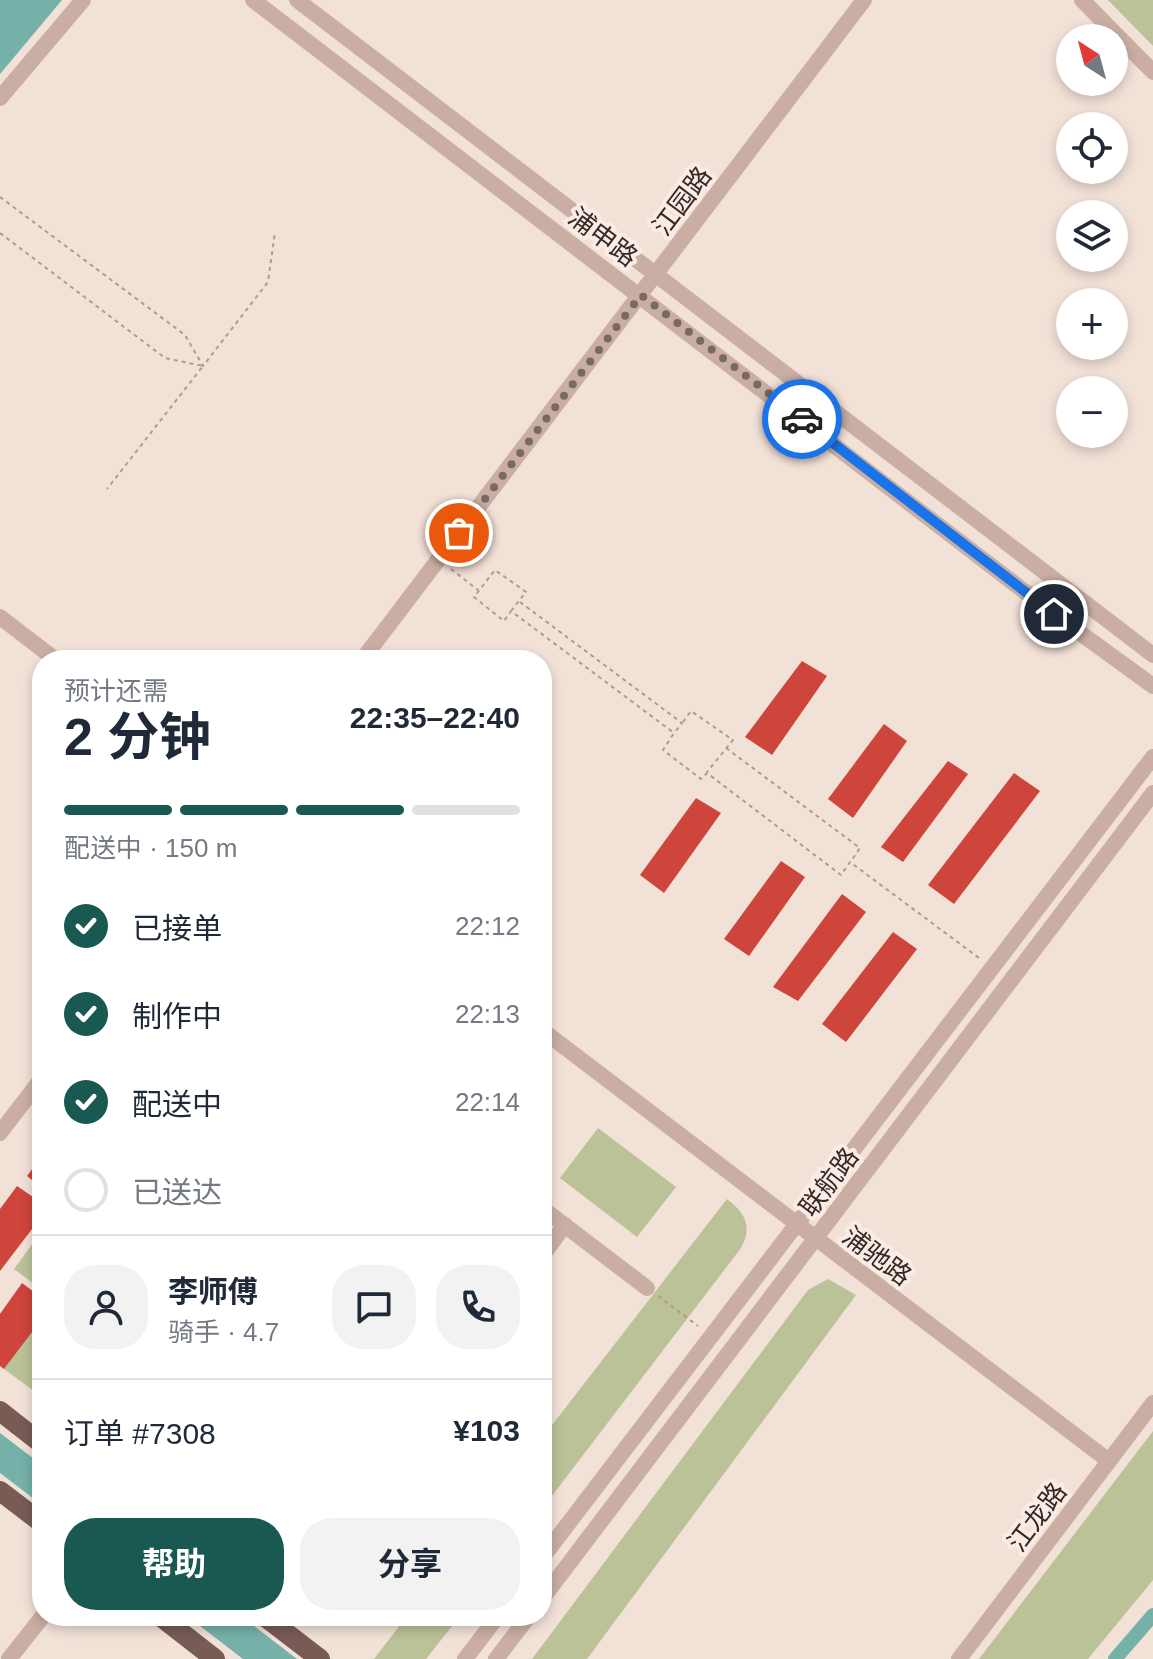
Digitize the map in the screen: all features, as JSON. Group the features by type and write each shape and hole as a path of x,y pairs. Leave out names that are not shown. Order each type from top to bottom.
{"main road":[{"path":"0,1411 32,1436"},
{"path":"0,1491 32,1515"},
{"path":"173,1626 215,1659"},
{"path":"277,1626 320,1659"}],"street":[{"path":"0,98 83,0"},
{"name":"浦申路","path":"253,0 1054,614 1153,686"},
{"name":"浦申路","path":"297,0 1153,655"},
{"name":"江园路","path":"370,650 864,0"},
{"path":"1082,0 1153,72"},
{"path":"0,617 43,650"},
{"name":"联航路","path":"552,1545 1153,757"},
{"name":"联航路","path":"552,1586 1153,793"},
{"name":"浦驰路","path":"552,1038 1109,1461"},
{"path":"2,1126 32,1090"},
{"path":"552,1215 647,1288"},
{"path":"552,1243 565,1225"},
{"name":"江龙路","path":"959,1659 1153,1403"},
{"path":"9,1659 35,1626"},
{"path":"465,1659 490,1626"},
{"path":"496,1659 521,1626"}],"path":[{"path":"0,197 185,335 203,366"},
{"path":"107,489 268,282 275,232"},
{"path":"0,233 165,358 203,366"},
{"path":"448,567 479,590"},
{"path":"495,570 526,592 504,621 474,597 479,590 495,570"},
{"path":"519,601 682,723"},
{"path":"511,611 674,733"},
{"path":"691,711 733,740 701,779 663,750 682,723 691,711"},
{"path":"707,773 841,875 860,848 726,748"},
{"path":"850,862 993,969"},
{"path":"647,1288 712,1336"}],"green space":[{"path":"1108,0 1153,0 1153,46"},
{"path":"598,1128 676,1187 637,1237 560,1178"},
{"path":"727,1199 743,1215 747,1227 741,1248 552,1496 552,1425"},
{"path":"32,1245 32,1282 14,1269"},
{"path":"828,1279 856,1295 587,1659 532,1659 808,1290"},
{"path":"32,1332 32,1390 4,1369"},
{"path":"1153,1431 1153,1580 1088,1659 979,1659"},
{"path":"399,1626 452,1626 426,1659 374,1659"}],"water":[{"path":"0,0 62,0 0,74"},
{"path":"0,1433 32,1457 32,1497 0,1473"},
{"path":"200,1626 254,1626 297,1659 243,1659"}],"building":[{"path":"802,661 827,676 772,755 745,737"},
{"path":"884,724 907,741 853,818 828,799"},
{"path":"948,761 968,774 903,862 881,847"},
{"path":"1014,773 1040,791 954,904 928,885"},
{"path":"696,798 721,813 664,893 640,875"},
{"path":"781,861 805,877 749,956 724,939"},
{"path":"842,894 866,912 798,1001 773,987"},
{"path":"893,932 917,949 846,1042 822,1024"},
{"path":"17,1186 32,1196 32,1229 0,1271 0,1209"},
{"path":"22,1283 32,1290 32,1332 4,1369 0,1366 0,1314"}],"waterway":[{"path":"1115,1659 1153,1615"}],"way so far":[{"path":"459,533 641,295 802,419"}],"route":[{"path":"802,419 1054,614"}]}
